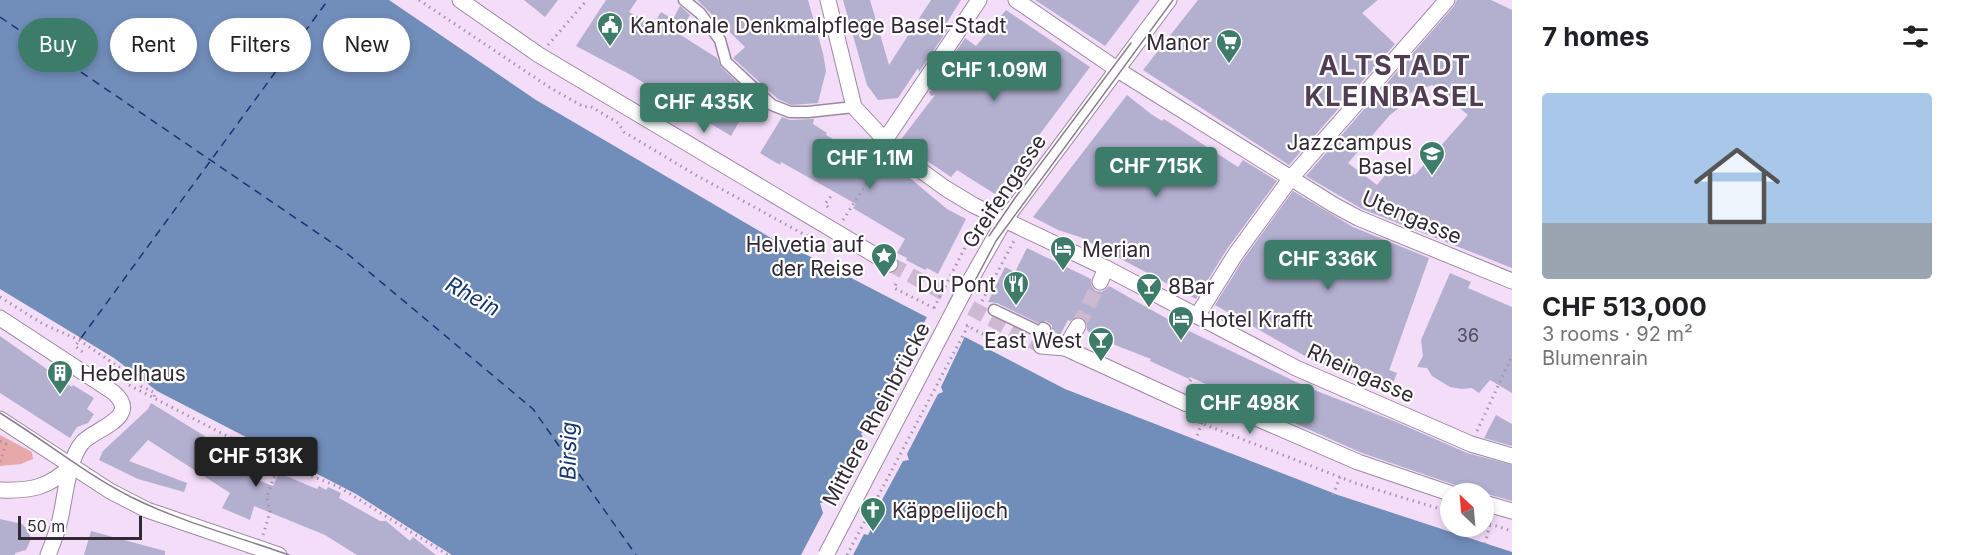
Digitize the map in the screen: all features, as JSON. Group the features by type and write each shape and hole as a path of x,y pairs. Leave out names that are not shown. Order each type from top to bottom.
{"street":[{"path":"460,0 539,55 890,264"},
{"path":"684,0 700,13 720,40 726,62 772,105 790,112 854,107 828,0"},
{"path":"885,140 979,0"},
{"name":"Utengasse","path":"1016,0 1117,69 1358,218 1512,281"},
{"name":"Greifengasse","path":"963,293 1004,220 1170,0"},
{"path":"1197,316 1235,255 1291,178 1447,0"},
{"name":"Rheingasse","path":"854,107 890,148 986,212 1106,268 1296,368 1471,444 1512,456"},
{"path":"1100,282 1106,268"},
{"name":"Mittlere Rheinbrücke","path":"826,555 963,293"},
{"path":"994,310 1040,332 1042,328 1045,329"},
{"path":"0,318 66,360 120,400 122,410 116,421 86,439 78,449 72,465 58,527 48,555"},
{"path":"1065,348 1078,326"},
{"path":"1041,346 1065,348 1187,404 1205,396 1358,462 1440,490"},
{"path":"0,419 110,491 147,510 251,549 279,555"},
{"path":"0,490 35,489 59,477 72,465"},
{"path":"1494,506 1512,511"}],"path":[{"path":"418,0 549,87 584,107 590,106 618,123 624,132 788,226 834,250 853,242"},
{"path":"539,55 587,0"},
{"path":"835,232 883,160"},
{"path":"830,210 825,204 831,196"},
{"path":"934,308 974,228 986,212"},
{"path":"837,213 845,217"},
{"path":"981,303 1012,246"},
{"path":"896,284 894,288 926,304"},
{"path":"963,293 994,310"},
{"path":"0,297 43,324 80,339 138,380 141,386 155,393 154,398"},
{"path":"847,555 968,326"},
{"path":"978,331 1006,344"},
{"path":"79,348 75,346 80,339"},
{"path":"1471,444 1512,356"},
{"path":"128,385 266,456 339,488 448,555"},
{"path":"1187,418 1340,477 1440,509"},
{"path":"1195,441 1202,423"},
{"path":"0,441 6,444 0,462"},
{"path":"251,549 270,512 267,496 275,475 261,468 266,456"},
{"path":"1334,495 1340,477"},
{"path":"1494,525 1512,531"},
{"path":"1485,544 1487,537"}],"shaded area":[{"path":"0,435 32,452 33,459 21,464 0,466"}],"water":[{"path":"0,0 389,0 536,100 795,252 805,254 1065,389 1338,495 1440,528 1440,537 1466,537 1512,552 1512,555 452,555 356,494 157,391 114,358 0,289"}],"pier":[{"path":"928,315 966,334 941,387 943,392 938,394 907,454 909,460 903,461 869,524 872,527 868,535 864,534 853,555 801,555 823,513 820,503 830,501 863,438 861,433 867,431 898,371 896,366 902,365"}],"building":[{"path":"524,0 558,0 545,17"},
{"path":"606,0 637,0 629,12 653,25 661,12 673,19 680,6 690,15 679,34 717,58 721,67 753,97 731,136 631,75 576,46"},
{"path":"697,0 808,0 826,71 818,103 791,105 778,99 733,58 745,47"},
{"path":"843,0 870,0 889,65 931,0 961,0 946,24 950,26 919,72 918,68 898,98 878,100 867,85"},
{"path":"1035,0 1140,0 1105,46"},
{"path":"1198,0 1378,0 1362,13 1395,44 1289,165 1143,70"},
{"path":"1457,0 1491,0 1512,10 1512,268 1362,209 1306,176","holes":["1432,85 1468,115 1415,175 1398,160 1377,185 1348,163 1390,115 1404,104 1402,100 1410,98 1408,94"]},
{"path":"1006,10 1090,67 995,194 957,170 951,177 899,142 935,95 931,96 929,92 965,38 976,46"},
{"path":"1127,95 1151,114 1162,121 1164,119 1238,167 1243,160 1277,181 1227,249 1196,299 1080,237 1058,230 1033,217"},
{"path":"782,117 790,120 814,119 813,124 827,133 826,135 881,167 887,159 947,209 966,219 938,274 927,268 925,270 897,253 905,239 853,208 856,204 781,162 780,165 760,153"},
{"path":"1293,191 1353,227 1429,258 1389,370 1397,373 1390,391 1312,360 1215,305 1243,260"},
{"path":"1027,248 1091,279 1092,287 1096,291 1102,292 1109,286 1189,331 1309,388 1394,421 1467,453 1512,465 1512,501 1494,496 1494,483 1449,483 1362,453 1190,377 1189,379 1150,361 1151,359 1089,332 1087,322 1082,317 1078,316 1068,320 1060,335 1052,331 1052,325 1046,321 1038,323 997,303 988,302 1005,267 1015,272"},
{"path":"1450,273 1471,282 1468,288 1512,307 1512,393 1490,380 1479,393 1472,388 1450,387 1432,376 1427,368 1417,367 1423,356 1421,340"},
{"path":"0,336 72,387 73,385 94,398 87,409 94,414 88,423 77,427 70,438 0,393"},
{"path":"151,403 216,443 214,447 248,476 273,486 279,473 317,489 319,486 326,490 328,487 341,493 339,498 380,521 386,521 410,541 413,537 436,555 357,555 325,535 254,506 250,520 222,508 230,493 148,440 129,461 187,483 184,492 138,479 99,460 103,451 148,409"},
{"path":"1496,415 1512,424 1512,446 1484,438"},
{"path":"0,519 22,524 28,530 31,539 26,550 15,553 15,555 0,555"},
{"path":"91,531 165,551 165,555 84,555"}],"ferry route":[{"path":"81,338 328,0"},
{"path":"0,17 344,251 533,409 636,555"}],"tunnel":[{"path":"890,264 1041,346"},
{"path":"1078,326 1100,282"}],"tram line":[{"path":"830,555 996,241 1173,0"},
{"path":"989,236 1131,43"},
{"path":"0,413 97,478 131,497 189,521 289,555"}],"place":[{"name":"Kantonale Denkmalpflege Basel-Stadt","path":"610,48"},
{"name":"Manor","path":"1229,65"},
{"name":"Jazzcampus Basel","path":"1432,177"},
{"name":"Merian","path":"1063,272"},
{"name":"Helvetia auf der Reise","path":"884,279"},
{"name":"Du Pont","path":"1016,307"},
{"name":"8Bar","path":"1149,309"},
{"name":"Hotel Krafft","path":"1181,342"},
{"name":"East West","path":"1101,363"},
{"name":"Hebelhaus","path":"60,396"},
{"name":"Käppelijoch","path":"873,533"}],"district":[{"name":"ALTSTADT KLEINBASEL","path":"1395,80"}],"water label":[{"name":"Rhein","path":"473,296"},
{"name":"Birsig","path":"568,451"}]}
